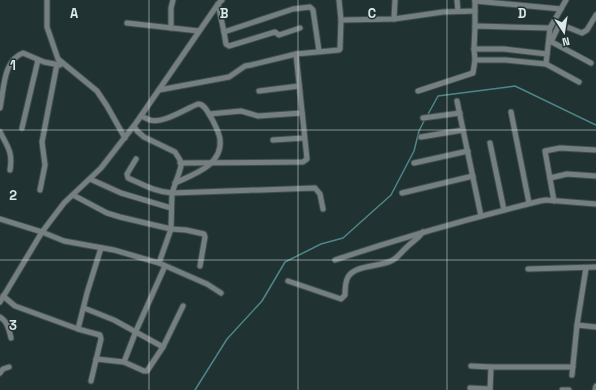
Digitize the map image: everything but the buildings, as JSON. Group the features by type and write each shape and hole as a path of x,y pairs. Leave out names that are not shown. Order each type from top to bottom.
{"street":[{"path":"47,0 47,27 58,59 97,91 108,106 125,138"},
{"path":"171,28 171,8 173,0"},
{"path":"159,90 229,77 245,66 296,54 338,50 340,48 341,20 338,0"},
{"path":"394,19 395,0"},
{"path":"457,0 458,12"},
{"path":"546,64 550,41 550,28 566,0"},
{"path":"91,381 101,337 98,334 78,329 15,306 1,299 42,232 64,203 102,168 134,126 221,1"},
{"path":"221,1 226,44 229,46 275,32 279,35 300,28"},
{"path":"418,91 473,73 475,60 475,1 561,9"},
{"path":"224,32 293,9 310,7 313,10 319,51"},
{"path":"341,20 394,19 475,11"},
{"path":"550,41 559,25 582,33 587,30 596,15"},
{"path":"127,23 199,31"},
{"path":"475,26 550,28"},
{"path":"550,41 591,63"},
{"path":"474,49 504,48 547,54"},
{"path":"0,108 1,93 13,58 23,53 44,62 65,66"},
{"path":"180,163 210,164 303,162 307,159 296,54"},
{"path":"22,128 38,60"},
{"path":"475,60 506,60 546,64 579,82"},
{"path":"40,190 45,165 42,142 57,64"},
{"path":"259,91 299,86"},
{"path":"457,101 481,216"},
{"path":"141,116 152,120 159,120 198,104 204,106 209,114 219,134 220,140 218,151 210,164 202,171 175,183"},
{"path":"209,114 241,111 258,116 302,113"},
{"path":"511,112 530,203"},
{"path":"423,118 460,113"},
{"path":"134,126 144,137 178,154 180,163 179,173 172,193 171,229 159,263"},
{"path":"421,137 463,130"},
{"path":"0,132 11,152 12,158 10,170"},
{"path":"273,140 304,138"},
{"path":"490,143 504,210"},
{"path":"554,201 545,151 560,148 596,150"},
{"path":"414,163 468,151"},
{"path":"136,159 126,174 128,178 152,189 172,193 315,188 320,194 323,209"},
{"path":"550,178 567,174 596,176"},
{"path":"402,193 473,176"},
{"path":"90,179 121,193 171,208"},
{"path":"73,195 115,216 171,229 186,230 204,234 205,238 200,266"},
{"path":"335,260 423,232 530,203 546,200 596,204"},
{"path":"0,220 42,232 64,242 114,250 159,263 221,293"},
{"path":"288,281 340,299 345,295 347,278 350,273 355,270 380,265 391,261 399,256 406,247 416,240 423,232"},
{"path":"78,329 101,248"},
{"path":"124,362 165,266"},
{"path":"528,268 596,267"},
{"path":"572,375 577,325 586,268"},
{"path":"96,359 124,362 147,371 163,347 183,306"},
{"path":"84,308 114,320 163,347"},
{"path":"0,317 8,326 11,338"},
{"path":"577,325 596,327"},
{"path":"471,366 573,366"},
{"path":"0,373 3,369 9,367"},
{"path":"470,388 490,390 491,367"},
{"path":"562,390 569,390"}],"waterway":[{"path":"427,116 438,96 515,86 596,125"},
{"path":"195,390 227,339 262,301 285,262 321,244 343,238 391,195 414,151 419,131 425,119"}]}
